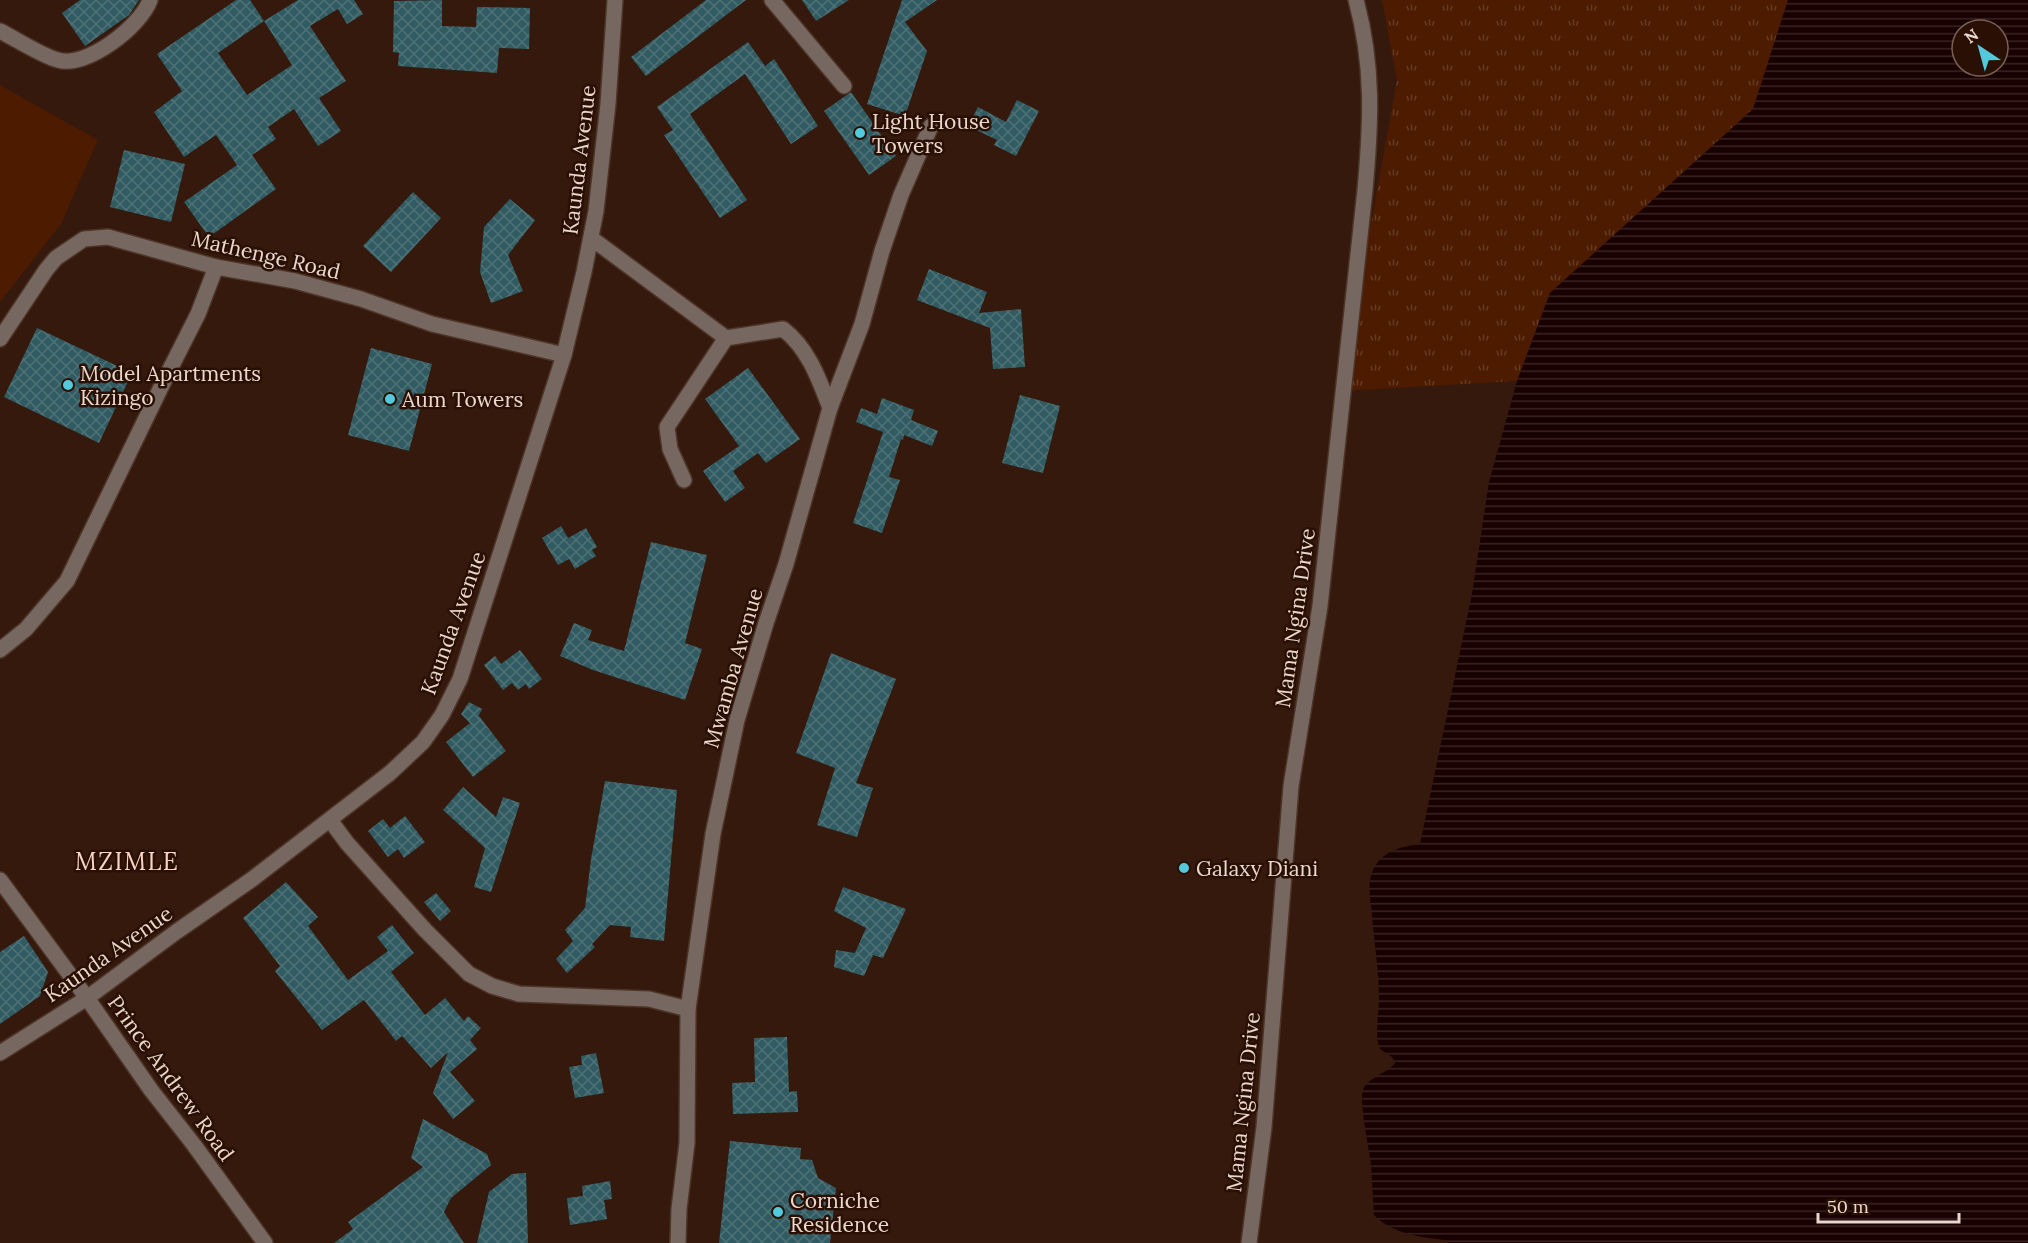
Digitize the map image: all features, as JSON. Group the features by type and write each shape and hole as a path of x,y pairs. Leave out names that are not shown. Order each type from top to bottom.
{"street":[{"path":"0,31 59,61 74,62 99,52 125,32 150,0"},
{"name":"Kaunda Avenue","path":"0,1053 87,998 330,820 423,742 442,715 460,679 564,355 597,211 608,104 615,0"},
{"path":"772,0 844,86"},
{"name":"Mama Ngina Drive","path":"1249,1243 1264,1127 1292,786 1320,606 1371,123 1370,85 1363,28 1356,0"},
{"name":"Mwamba Avenue","path":"678,1243 679,1209 687,1143 688,1009 713,834 737,720 786,564 830,408 862,324 882,251 902,195 931,126"},
{"name":"Mathenge Road","path":"0,339 56,258 84,239 108,237 216,267 296,281 361,299 432,324 564,355"},
{"path":"591,238 726,338 783,329 796,340 819,380 830,408"},
{"path":"0,650 26,629 67,581 198,314 216,267"},
{"path":"684,480 670,449 667,427 726,338"},
{"path":"330,820 347,843 425,930 469,974 492,986 519,994 649,999 688,1009"},
{"name":"Prince Andrew Road","path":"0,880 151,1090 194,1144 265,1243"}],"green space":[{"path":"1382,0 1788,0 1753,109 1550,293 1517,381 1341,391 1397,80"},
{"path":"0,85 98,140 61,224 0,302"}],"shaded area":[{"path":"1788,0 2028,0 2028,1243 1448,1243 1445,1240 1407,1234 1389,1226 1374,1215 1371,1164 1362,1096 1365,1086 1395,1063 1392,1057 1380,1049 1377,1038 1379,988 1370,883 1372,873 1385,855 1398,849 1420,844 1472,594 1489,482 1517,381 1550,293 1753,109"}],"building":[{"path":"80,0 139,0 129,15 85,46 62,13"},
{"path":"236,0 250,0 264,21 298,0 354,0 363,14 347,24 338,9 310,26 346,81 319,98 341,131 318,146 294,109 268,127 276,139 252,155 276,189 209,237 184,202 237,165 216,135 184,157 154,112 182,91 157,54","holes":["264,21 292,65 247,95 218,53"]},
{"path":"442,0 442,26 476,27 477,7 530,8 529,49 499,48 497,73 398,66 399,53 393,52 394,1"},
{"path":"706,0 746,0 646,76 631,57"},
{"path":"802,0 849,0 816,21"},
{"path":"902,0 937,0 905,22 927,51 905,116 867,104"},
{"path":"748,42 765,66 774,59 818,126 791,144 745,74 690,114 747,200 720,218 664,135 673,130 657,107"},
{"name":"Light House Towers","path":"851,92 896,156 869,175 824,111"},
{"path":"1017,100 1039,111 1016,156 994,145 997,140 968,126 978,107 1006,122"},
{"path":"124,150 185,164 171,222 110,207"},
{"path":"413,192 441,218 391,272 363,246"},
{"path":"510,199 535,220 508,255 523,291 491,303 480,272 484,227"},
{"path":"929,269 987,292 979,313 1021,309 1025,367 993,369 990,328 917,300"},
{"name":"Model Apartments Kizingo","path":"37,328 132,373 99,443 4,397"},
{"name":"Aum Towers","path":"371,348 432,364 409,451 348,435"},
{"path":"748,368 800,439 766,463 758,453 733,471 745,488 725,502 703,471 739,446 705,399"},
{"path":"1020,395 1060,406 1043,473 1002,463"},
{"path":"882,398 914,410 911,420 938,431 932,446 904,435 903,440 901,439 889,477 900,480 882,533 853,523 883,432 856,422 861,408 877,414"},
{"path":"561,526 568,538 586,528 597,547 592,550 596,556 575,569 569,559 558,565 542,538"},
{"path":"651,542 707,555 685,643 702,649 685,700 593,670 560,656 574,623 592,630 588,640 624,651"},
{"path":"520,650 542,679 529,689 526,684 518,690 512,683 503,690 484,665 495,656 501,664"},
{"path":"831,653 896,679 856,783 873,788 857,837 817,825 835,768 796,753"},
{"path":"469,702 482,709 478,717 506,751 473,777 446,742 470,723 461,714"},
{"path":"605,781 677,790 664,941 630,937 631,927 610,925 592,944 595,947 567,973 556,959 573,941 565,930 585,908"},
{"path":"463,787 496,817 503,797 520,803 491,892 474,887 485,848 443,810"},
{"path":"405,816 425,842 404,858 398,849 388,857 368,831 383,819 390,828"},
{"path":"286,882 318,917 308,926 348,980 388,951 377,937 392,925 414,953 391,972 425,1015 445,998 464,1021 468,1016 481,1028 470,1040 477,1049 450,1072 475,1101 453,1119 433,1093 448,1052 431,1068 402,1036 396,1041 364,1000 322,1030 275,971 280,966 243,918"},
{"path":"843,887 906,909 883,958 873,955 864,976 834,967 836,950 855,953 866,928 834,911"},
{"path":"436,893 451,911 440,921 424,902"},
{"path":"24,936 48,972 40,996 0,1024 0,952"},
{"path":"787,1037 789,1092 797,1091 798,1112 733,1114 732,1083 755,1082 754,1038"},
{"path":"596,1053 604,1093 575,1098 569,1067 582,1065 581,1056"},
{"path":"423,1119 487,1154 491,1165 451,1198 444,1212 464,1243 334,1243 353,1229 348,1222 423,1167 411,1158"},
{"name":"Corniche Residence","path":"730,1141 801,1148 800,1159 812,1160 818,1178 836,1188 830,1243 719,1243"},
{"path":"526,1173 528,1243 477,1243 489,1192 512,1174"},
{"path":"610,1181 612,1199 604,1200 607,1219 570,1225 567,1198 583,1196 582,1186"}],"place":[{"name":"Light House Towers","path":"860,133"},
{"name":"Model Apartments Kizingo","path":"68,385"},
{"name":"Aum Towers","path":"390,399"},
{"name":"Galaxy Diani","path":"1184,868"},
{"name":"Corniche Residence","path":"778,1212"}],"district":[{"name":"MZIMLE","path":"127,861"}]}
